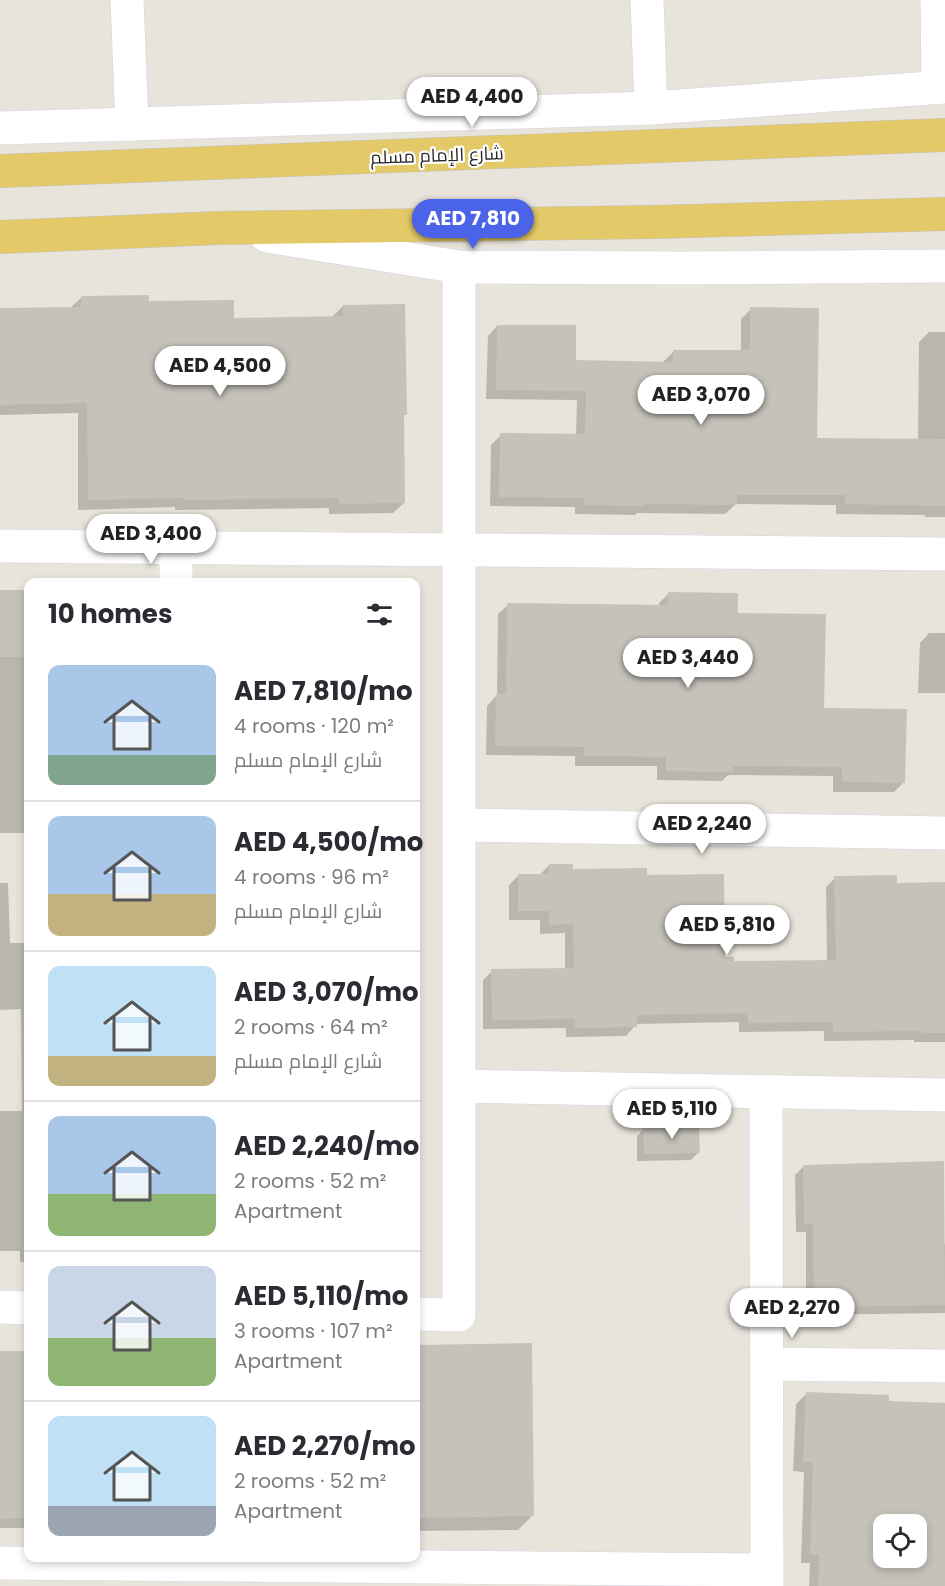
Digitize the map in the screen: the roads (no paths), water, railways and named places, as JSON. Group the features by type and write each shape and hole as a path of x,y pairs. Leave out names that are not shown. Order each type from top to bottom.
{"main road":[{"name":"شارع الإمام مسلم","path":"0,171 945,135"},
{"path":"0,237 218,228 653,222 945,214"}],"street":[{"path":"127,0 132,124"},
{"path":"647,0 651,108"},
{"path":"0,128 651,108 941,87 937,0"},
{"path":"218,228 459,267 945,266"},
{"path":"420,1314 459,1315 459,267"},
{"path":"0,546 945,554"},
{"path":"176,548 176,578"},
{"path":"459,825 945,833"},
{"path":"459,1086 945,1095"},
{"path":"176,1562 277,1576 316,1562 767,1578 766,1092"},
{"path":"0,1307 24,1308"},
{"path":"766,1364 945,1366"},
{"path":"0,1563 84,1562"}]}
